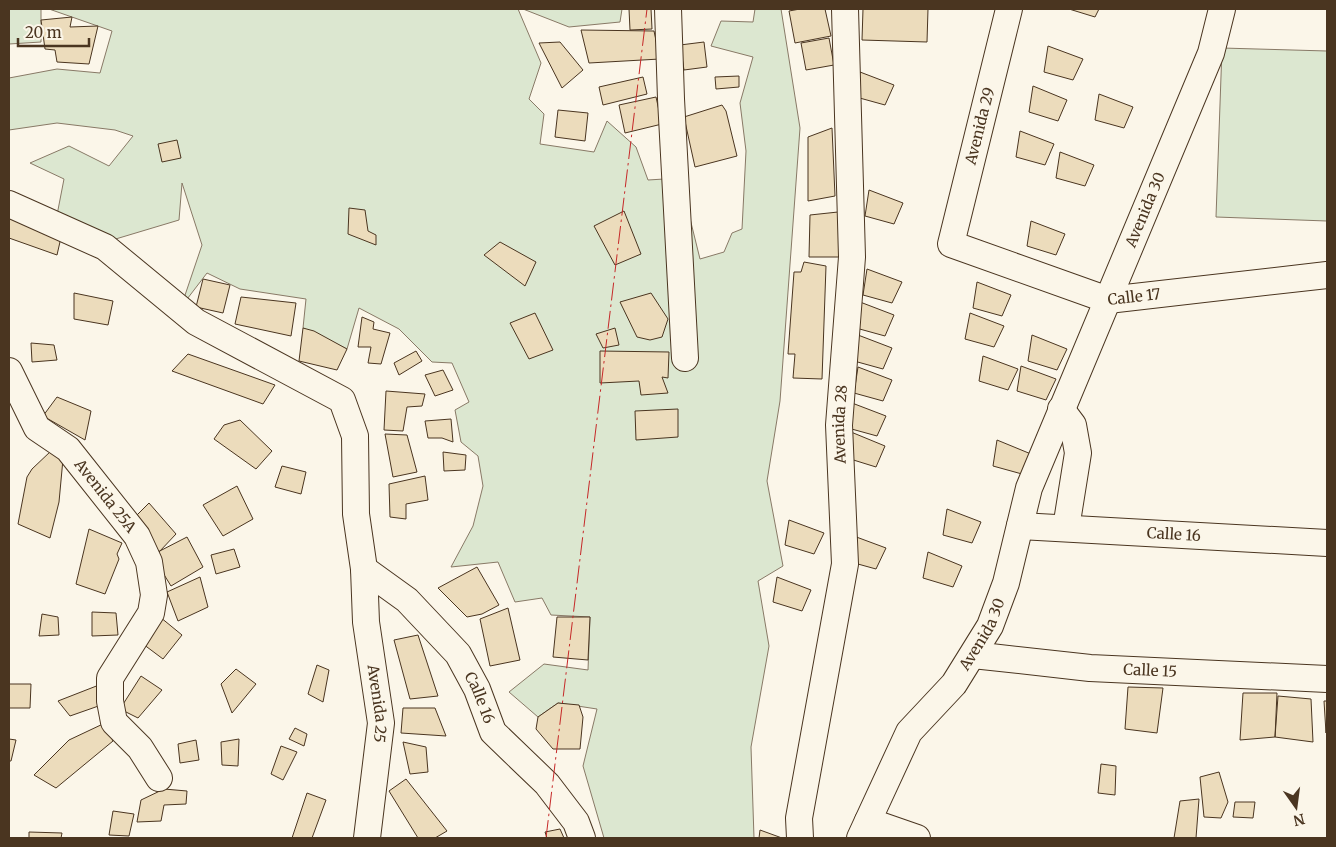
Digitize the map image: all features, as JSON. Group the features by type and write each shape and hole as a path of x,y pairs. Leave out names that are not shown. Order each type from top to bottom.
{"street":[{"path":"668,9 685,358"},
{"name":"Avenida 28","path":"800,838 799,818 845,564 839,425 852,257 845,9"},
{"name":"Avenida 29","path":"951,244 1009,9"},
{"name":"Avenida 30","path":"864,830 909,732 954,684 990,626 1006,583 1030,488 1061,409 1211,53 1222,9"},
{"name":"Avenida 25","path":"9,204 105,247 196,322 342,400 355,436 356,514 364,569 366,622 381,723 367,838"},
{"name":"Calle 17","path":"951,244 1108,300 1327,275"},
{"name":"Avenida 25A","path":"9,370 36,428 68,449 137,536 149,562 154,595 151,613 110,678 110,701 114,722 140,748 159,778"},
{"path":"1061,409 1073,425 1078,453 1066,528"},
{"name":"Calle 16","path":"1020,526 1327,543"},
{"name":"Calle 16","path":"364,569 407,600 458,654 477,689 493,732 547,784 576,822 582,838"},
{"name":"Calle 15","path":"973,655 1090,668 1327,680"},
{"path":"864,830 917,838"}],"green space":[{"path":"9,9 41,9 41,42 9,44"},
{"path":"49,9 518,9 541,63 529,99 544,114 540,144 594,152 607,121 636,147 648,180 680,178 700,259 724,252 732,233 742,229 746,151 740,103 753,57 711,46 721,21 753,22 755,9 781,9 800,128 780,401 767,481 783,566 758,581 769,646 751,747 754,838 604,838 583,766 597,709 558,703 538,717 509,692 544,664 588,670 590,617 551,615 542,598 515,602 498,562 451,567 473,526 483,486 478,456 461,442 455,410 469,402 452,363 432,362 399,329 359,308 347,349 303,328 306,299 240,289 207,273 181,307 202,245 182,183 179,220 109,241 57,215 64,179 30,163 69,146 109,166 133,136 115,130 57,123 9,130 9,78 57,69 100,73 112,31"},
{"path":"523,9 622,9 620,22 569,27"},
{"path":"1222,48 1327,51 1327,221 1216,217"}],"building":[{"path":"629,9 651,9 652,29 630,30"},
{"path":"825,9 831,36 795,43 789,11"},
{"path":"863,9 928,9 927,42 862,40"},
{"path":"1069,9 1099,9 1095,17"},
{"path":"72,17 70,27 98,26 89,64 57,62 55,50 45,49 41,20"},
{"path":"581,30 654,31 660,59 589,63"},
{"path":"829,38 834,65 806,70 801,43"},
{"path":"560,42 583,70 562,88 539,43"},
{"path":"704,42 707,67 684,70 680,45"},
{"path":"1048,46 1083,59 1073,80 1044,72"},
{"path":"860,72 894,85 885,105 856,97"},
{"path":"739,76 739,87 716,89 715,77"},
{"path":"643,77 647,94 603,105 599,87"},
{"path":"1033,86 1067,100 1058,121 1029,112"},
{"path":"1099,94 1133,107 1124,128 1095,120"},
{"path":"656,97 662,124 625,133 619,105"},
{"path":"722,105 726,111 737,156 695,167 684,117"},
{"path":"558,110 588,113 585,141 555,137"},
{"path":"832,128 835,196 808,201 808,137"},
{"path":"1020,131 1054,144 1045,165 1016,157"},
{"path":"177,140 181,158 162,162 158,144"},
{"path":"1060,152 1094,165 1085,186 1056,178"},
{"path":"869,190 903,203 894,224 865,216"},
{"path":"349,208 365,210 368,231 376,235 376,245 348,234"},
{"path":"624,211 641,254 615,265 594,226"},
{"path":"838,212 842,257 809,257 810,215"},
{"path":"9,215 62,233 57,255 9,238"},
{"path":"1031,221 1065,234 1056,255 1027,246"},
{"path":"500,242 536,262 525,286 484,255"},
{"path":"804,262 826,266 822,379 793,378 795,354 788,354 794,272 801,272"},
{"path":"867,269 902,282 892,303 863,295"},
{"path":"203,279 230,285 223,313 196,307"},
{"path":"977,282 1011,295 1002,316 973,308"},
{"path":"74,293 113,301 108,325 74,319"},
{"path":"651,293 668,319 662,337 650,340 637,337 620,302"},
{"path":"241,297 296,303 291,336 235,324"},
{"path":"860,302 894,315 885,336 856,328"},
{"path":"535,313 553,350 529,359 510,323"},
{"path":"970,313 1004,326 994,347 965,339"},
{"path":"362,317 374,322 373,329 390,333 381,364 368,363 371,347 358,347"},
{"path":"303,328 314,331 347,349 337,370 299,361"},
{"path":"615,328 619,345 603,348 596,334"},
{"path":"858,335 892,348 883,369 854,361"},
{"path":"1032,335 1067,349 1057,370 1028,361"},
{"path":"31,343 54,345 57,360 32,362"},
{"path":"416,351 422,361 399,375 394,363"},
{"path":"600,351 669,352 668,378 662,377 668,393 641,395 639,381 600,383"},
{"path":"188,354 275,385 263,404 172,371"},
{"path":"983,356 1018,369 1008,390 979,381"},
{"path":"1021,366 1056,379 1046,400 1017,391"},
{"path":"858,367 892,380 883,401 854,393"},
{"path":"443,370 453,390 435,396 425,375"},
{"path":"386,391 425,394 422,406 407,407 403,431 384,430"},
{"path":"57,397 91,411 85,440 43,416"},
{"path":"852,403 886,416 877,436 848,428"},
{"path":"678,409 678,437 636,440 635,411"},
{"path":"451,419 453,442 442,438 428,438 425,421"},
{"path":"240,420 272,451 256,469 214,439 224,425"},
{"path":"851,432 885,446 876,467 847,458"},
{"path":"385,434 407,435 417,472 393,477"},
{"path":"997,440 1031,454 1022,474 993,466"},
{"path":"51,451 63,459 59,502 50,538 18,524 27,477 32,469"},
{"path":"443,452 466,455 465,470 444,471"},
{"path":"282,466 306,472 301,494 275,487"},
{"path":"425,476 428,500 406,504 406,519 390,517 389,484"},
{"path":"237,486 253,519 223,536 203,505"},
{"path":"149,503 176,534 159,552 131,521"},
{"path":"947,509 981,522 972,543 943,535"},
{"path":"789,520 824,533 814,554 785,545"},
{"path":"89,529 122,543 117,554 119,559 105,594 76,584"},
{"path":"851,535 886,548 876,569 847,561"},
{"path":"187,537 203,567 171,586 152,555"},
{"path":"234,549 240,567 216,574 211,555"},
{"path":"928,552 962,566 953,587 923,578"},
{"path":"477,567 499,605 482,614 467,617 438,588"},
{"path":"200,577 208,607 178,621 167,592"},
{"path":"777,577 811,590 802,611 773,602"},
{"path":"508,608 520,660 490,666 480,619"},
{"path":"92,612 116,613 118,635 92,636"},
{"path":"42,614 58,617 59,635 39,636"},
{"path":"160,617 182,635 163,659 143,644"},
{"path":"557,617 590,617 588,660 553,657"},
{"path":"418,635 438,696 410,699 394,640"},
{"path":"317,665 329,670 323,702 308,694"},
{"path":"236,669 256,684 232,713 221,684"},
{"path":"141,676 162,690 138,718 120,709"},
{"path":"9,684 31,684 30,708 9,708"},
{"path":"99,685 107,703 70,716 58,701"},
{"path":"1128,687 1163,688 1157,733 1125,729"},
{"path":"1243,693 1277,693 1275,737 1240,740"},
{"path":"1278,696 1311,699 1313,742 1275,737"},
{"path":"1324,701 1327,701 1326,733"},
{"path":"558,703 579,705 583,717 580,749 553,749 536,729 538,717"},
{"path":"403,708 435,708 446,736 401,733"},
{"path":"105,723 113,741 56,788 34,775 69,740"},
{"path":"295,728 307,734 304,746 289,739"},
{"path":"9,739 16,740 11,761 9,761"},
{"path":"239,739 238,766 222,765 221,742"},
{"path":"196,740 199,760 180,763 178,744"},
{"path":"403,742 426,747 428,772 410,774"},
{"path":"281,746 297,752 283,780 271,774"},
{"path":"1101,764 1116,766 1115,795 1098,793"},
{"path":"1219,772 1228,802 1221,818 1204,817 1200,777"},
{"path":"406,779 447,831 435,838 418,838 389,791"},
{"path":"164,789 187,791 186,804 164,805 161,821 137,822 141,800"},
{"path":"307,793 326,800 312,838 292,838"},
{"path":"1199,799 1196,838 1174,838 1180,801"},
{"path":"1235,802 1255,802 1253,818 1233,817"},
{"path":"113,811 134,814 129,836 109,835"},
{"path":"560,829 564,838 547,838 545,832"},
{"path":"760,830 782,838 759,838"},
{"path":"29,832 62,833 61,838 29,838"}],"power":[{"path":"546,838 647,9"}]}
